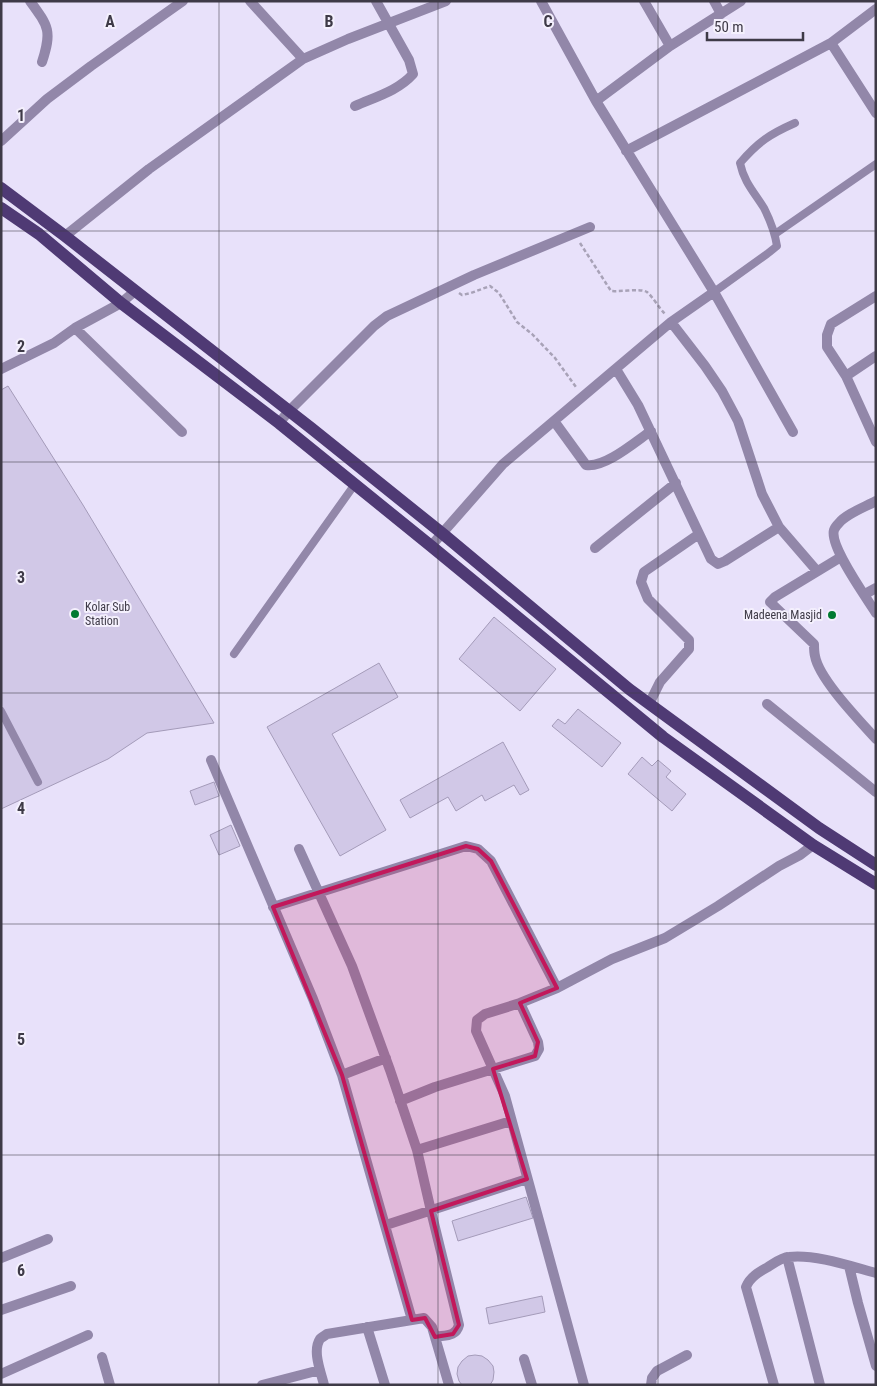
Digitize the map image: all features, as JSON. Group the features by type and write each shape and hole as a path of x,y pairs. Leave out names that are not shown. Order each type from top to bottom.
{"main road":[{"path":"1,188 288,411 442,534 629,689 819,828 876,865"},
{"path":"1,208 39,234 121,303 279,423 663,737 813,845 876,884"}],"street":[{"path":"30,1 42,17 48,30 48,44 42,62"},
{"path":"1,141 47,99 183,1"},
{"path":"250,1 304,59"},
{"path":"355,106 406,82 413,74 409,60 376,1"},
{"path":"65,236 149,169 304,59 348,39 446,1"},
{"path":"541,1 596,102 714,292 793,432"},
{"path":"644,1 670,46"},
{"path":"714,1 721,14"},
{"path":"596,102 670,46 741,1"},
{"path":"626,151 831,43 876,8"},
{"path":"831,43 876,113"},
{"path":"279,423 288,411 374,326 387,316 453,285 590,227"},
{"path":"1,369 54,343 75,328 121,303 135,291"},
{"path":"431,546 503,464 671,322 714,292"},
{"path":"876,296 831,324 827,335 827,347 846,376 872,425 876,442"},
{"path":"671,322 722,391 738,421 762,494 779,527 817,571"},
{"path":"75,328 182,432"},
{"path":"846,376 876,356"},
{"path":"616,369 638,405 711,559 718,564 779,527"},
{"path":"554,421 586,465 592,466 607,461 651,431"},
{"path":"595,548 676,484"},
{"path":"876,501 846,517 839,522 834,530 835,540 841,557 876,613"},
{"path":"649,704 660,682 689,649 690,640 648,599 641,582 644,572 699,534"},
{"path":"841,557 775,597 770,602 814,644 815,656 823,674 876,738"},
{"path":"865,594 876,588"},
{"path":"767,704 876,792"},
{"path":"211,760 342,1075 412,1320"},
{"path":"584,1385 505,1096 476,1031 477,1020 485,1014 520,1004 557,988 612,959 665,938 800,855 813,845"},
{"path":"273,907 466,846 478,849 491,861 557,988"},
{"path":"299,849 352,966 417,1150 459,1325 458,1331 453,1334 435,1337"},
{"path":"400,1101 435,1086 535,1056 539,1048 538,1042 520,1004"},
{"path":"342,1075 386,1058"},
{"path":"417,1150 511,1121"},
{"path":"386,1225 431,1212 527,1179"},
{"path":"1,1258 48,1239"},
{"path":"787,1257 820,1385"},
{"path":"774,1385 746,1287 749,1280 761,1270 787,1257 807,1257 831,1261 876,1273"},
{"path":"849,1266 860,1313 876,1366"},
{"path":"1,1310 71,1286"},
{"path":"324,1385 316,1350 320,1339 327,1334 424,1318 432,1327 449,1385"},
{"path":"367,1327 385,1385"},
{"path":"1,1374 88,1335"},
{"path":"651,1385 652,1378 657,1371 687,1355"},
{"path":"102,1357 110,1385"},
{"path":"524,1359 532,1385"},
{"path":"268,1384 320,1370"}],"lane":[{"path":"714,292 777,246 775,234 765,211 743,176 740,163 762,140 775,131 795,123"},
{"path":"775,234 876,164"},
{"path":"234,654 355,484"},
{"path":"1,711 38,782"}],"path":[{"path":"574,233 611,291 637,290 647,292 671,322"},
{"path":"453,285 462,295 471,294 490,286 499,293 518,322 555,358 583,397"}],"highlighted area":[{"path":"466,846 478,849 491,861 557,988 520,1003 538,1042 535,1056 493,1069 527,1179 431,1211 459,1325 453,1334 435,1337 425,1318 412,1320 342,1075 273,907"}],"building":[{"name":"Kolar Sub Station","path":"8,386 83,505 214,723 147,733 108,759 1,809 1,390"},
{"path":"494,617 556,669 520,711 459,659"},
{"path":"379,663 398,697 332,734 386,830 340,856 267,727"},
{"path":"578,709 621,743 602,767 552,726 558,719 565,724"},
{"path":"503,742 529,790 520,795 514,785 485,801 482,795 456,811 448,797 410,818 400,800"},
{"path":"642,757 652,766 658,760 671,771 666,777 686,794 672,811 628,774"},
{"path":"214,782 219,796 195,805 190,791"},
{"path":"231,825 240,846 219,855 210,835"},
{"path":"526,1197 533,1218 458,1241 452,1221"},
{"path":"542,1296 545,1312 489,1324 486,1308"},
{"path":"468,1356 482,1356 493,1366 493,1380 490,1385 462,1385 459,1381 458,1367"}],"place":[{"name":"Kolar Sub Station","path":"75,614"},
{"name":"Madeena Masjid","path":"832,615"}]}
